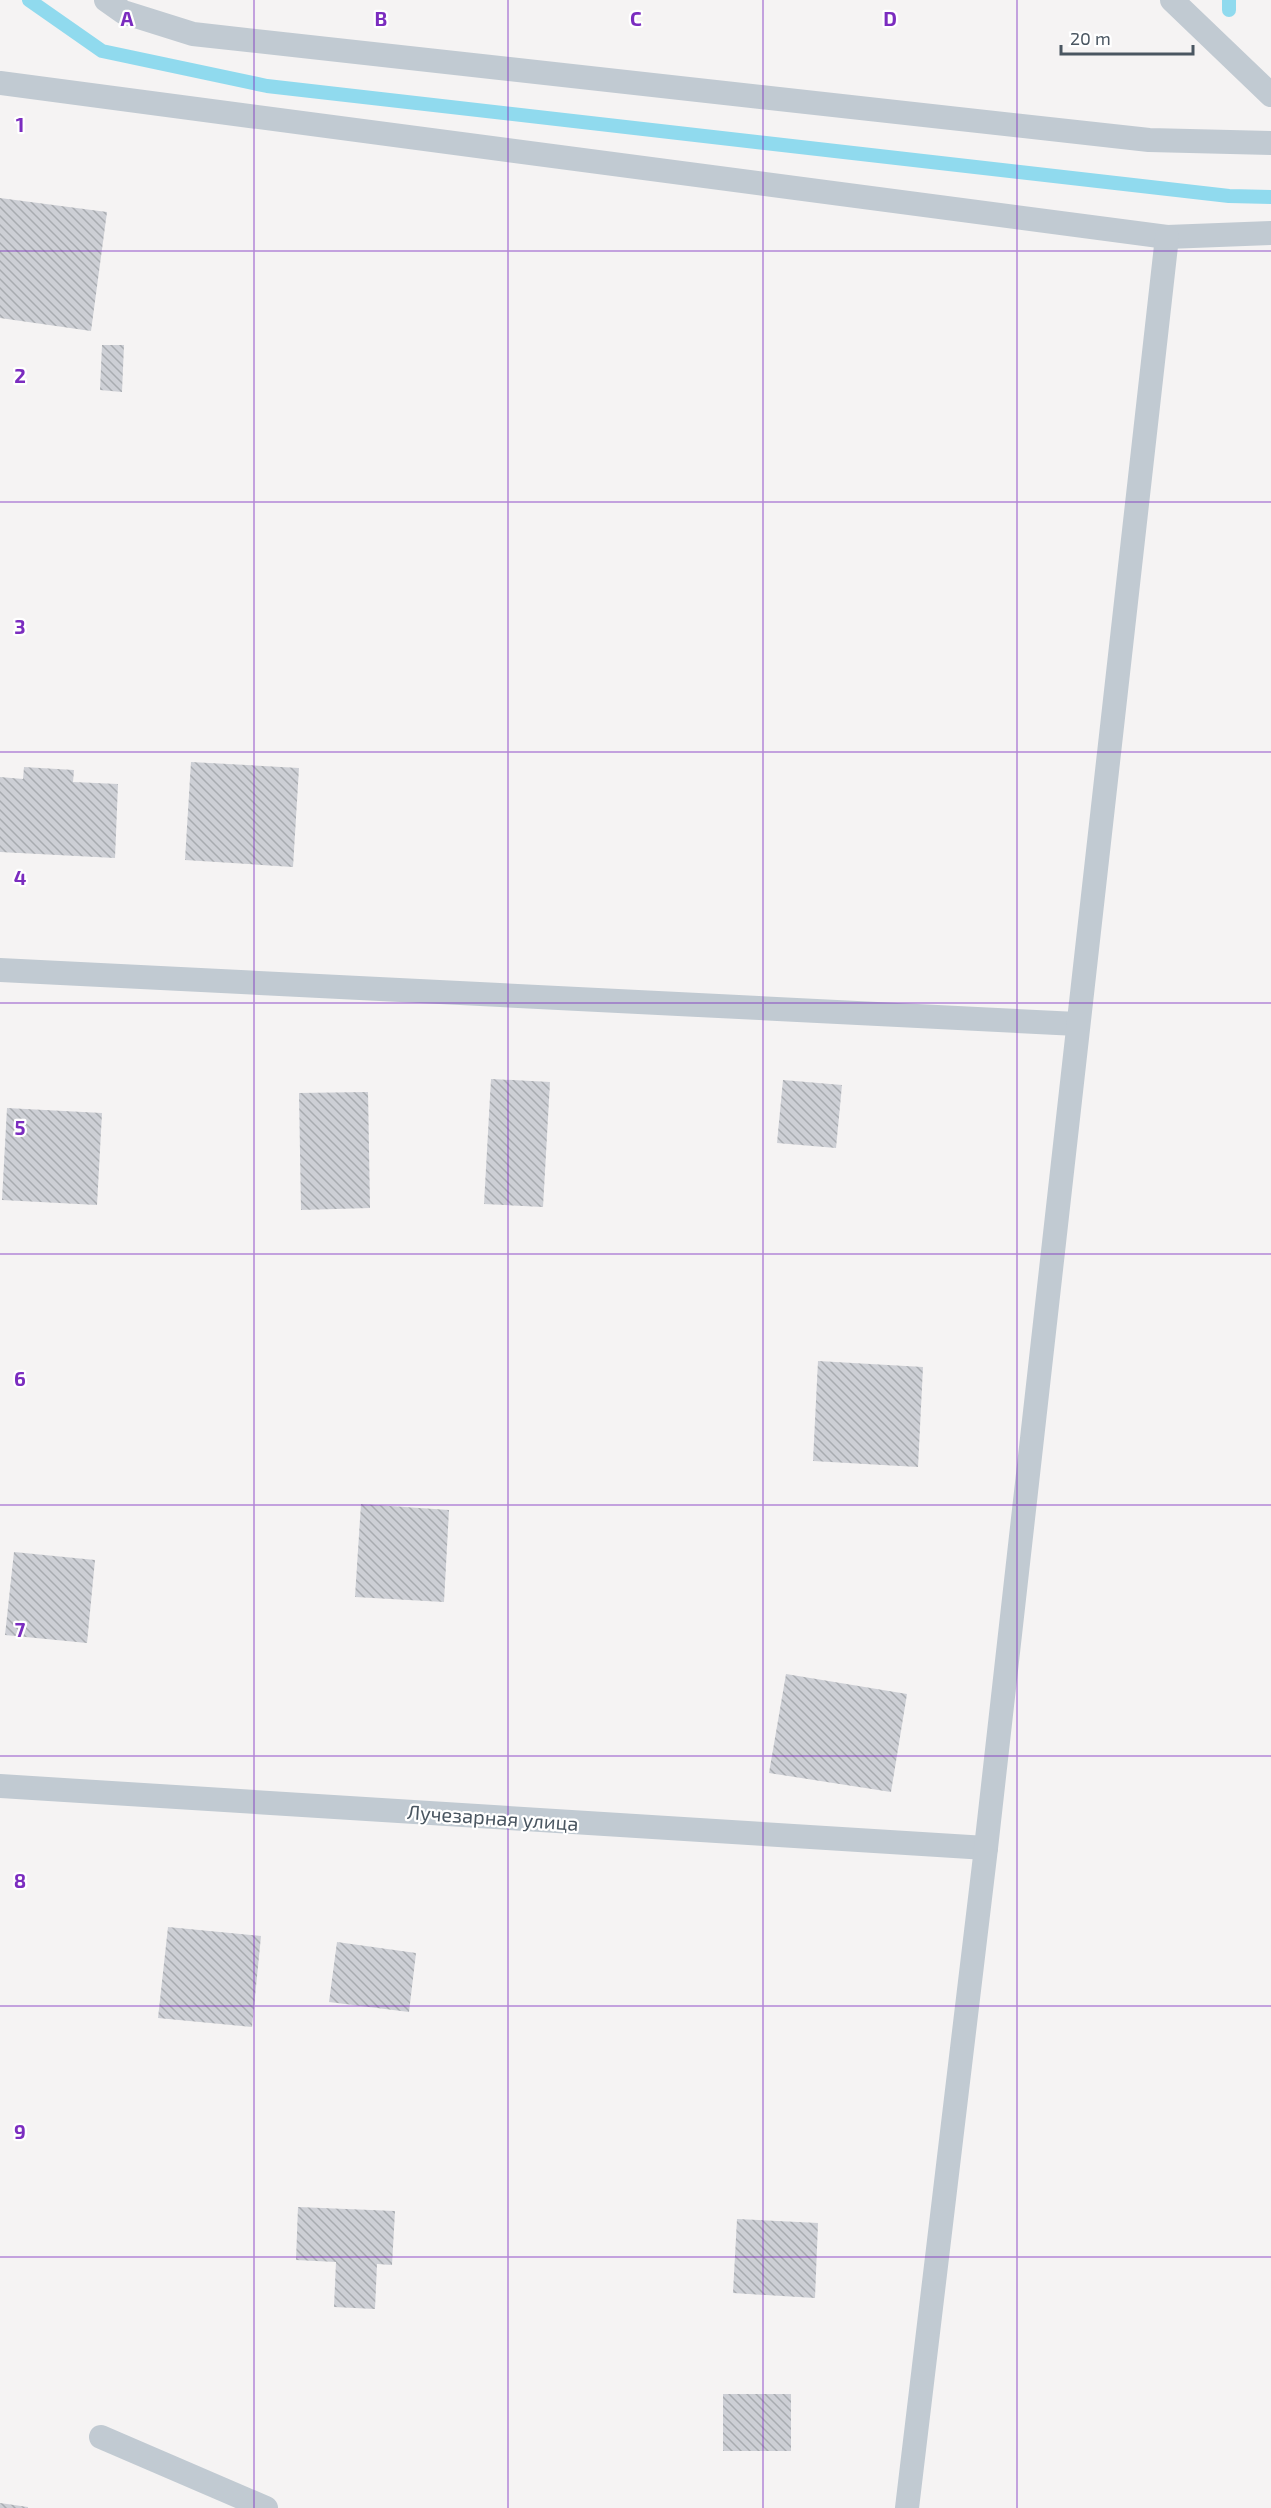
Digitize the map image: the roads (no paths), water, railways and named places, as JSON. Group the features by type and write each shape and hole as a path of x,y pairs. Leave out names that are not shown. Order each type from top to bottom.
{"lane":[{"path":"106,0 123,12 193,34 1149,140 1271,143"},
{"path":"1172,0 1271,95"},
{"path":"0,83 1167,237 1271,233"},
{"path":"907,2508 986,1848 1167,237"},
{"path":"0,970 1077,1024"},
{"name":"Лучезарная улица","path":"0,1786 986,1848"},
{"path":"101,2437 266,2508"}],"waterway":[{"path":"29,0 102,51 267,86 1229,196 1271,197"},
{"path":"1229,0 1229,10"}]}
